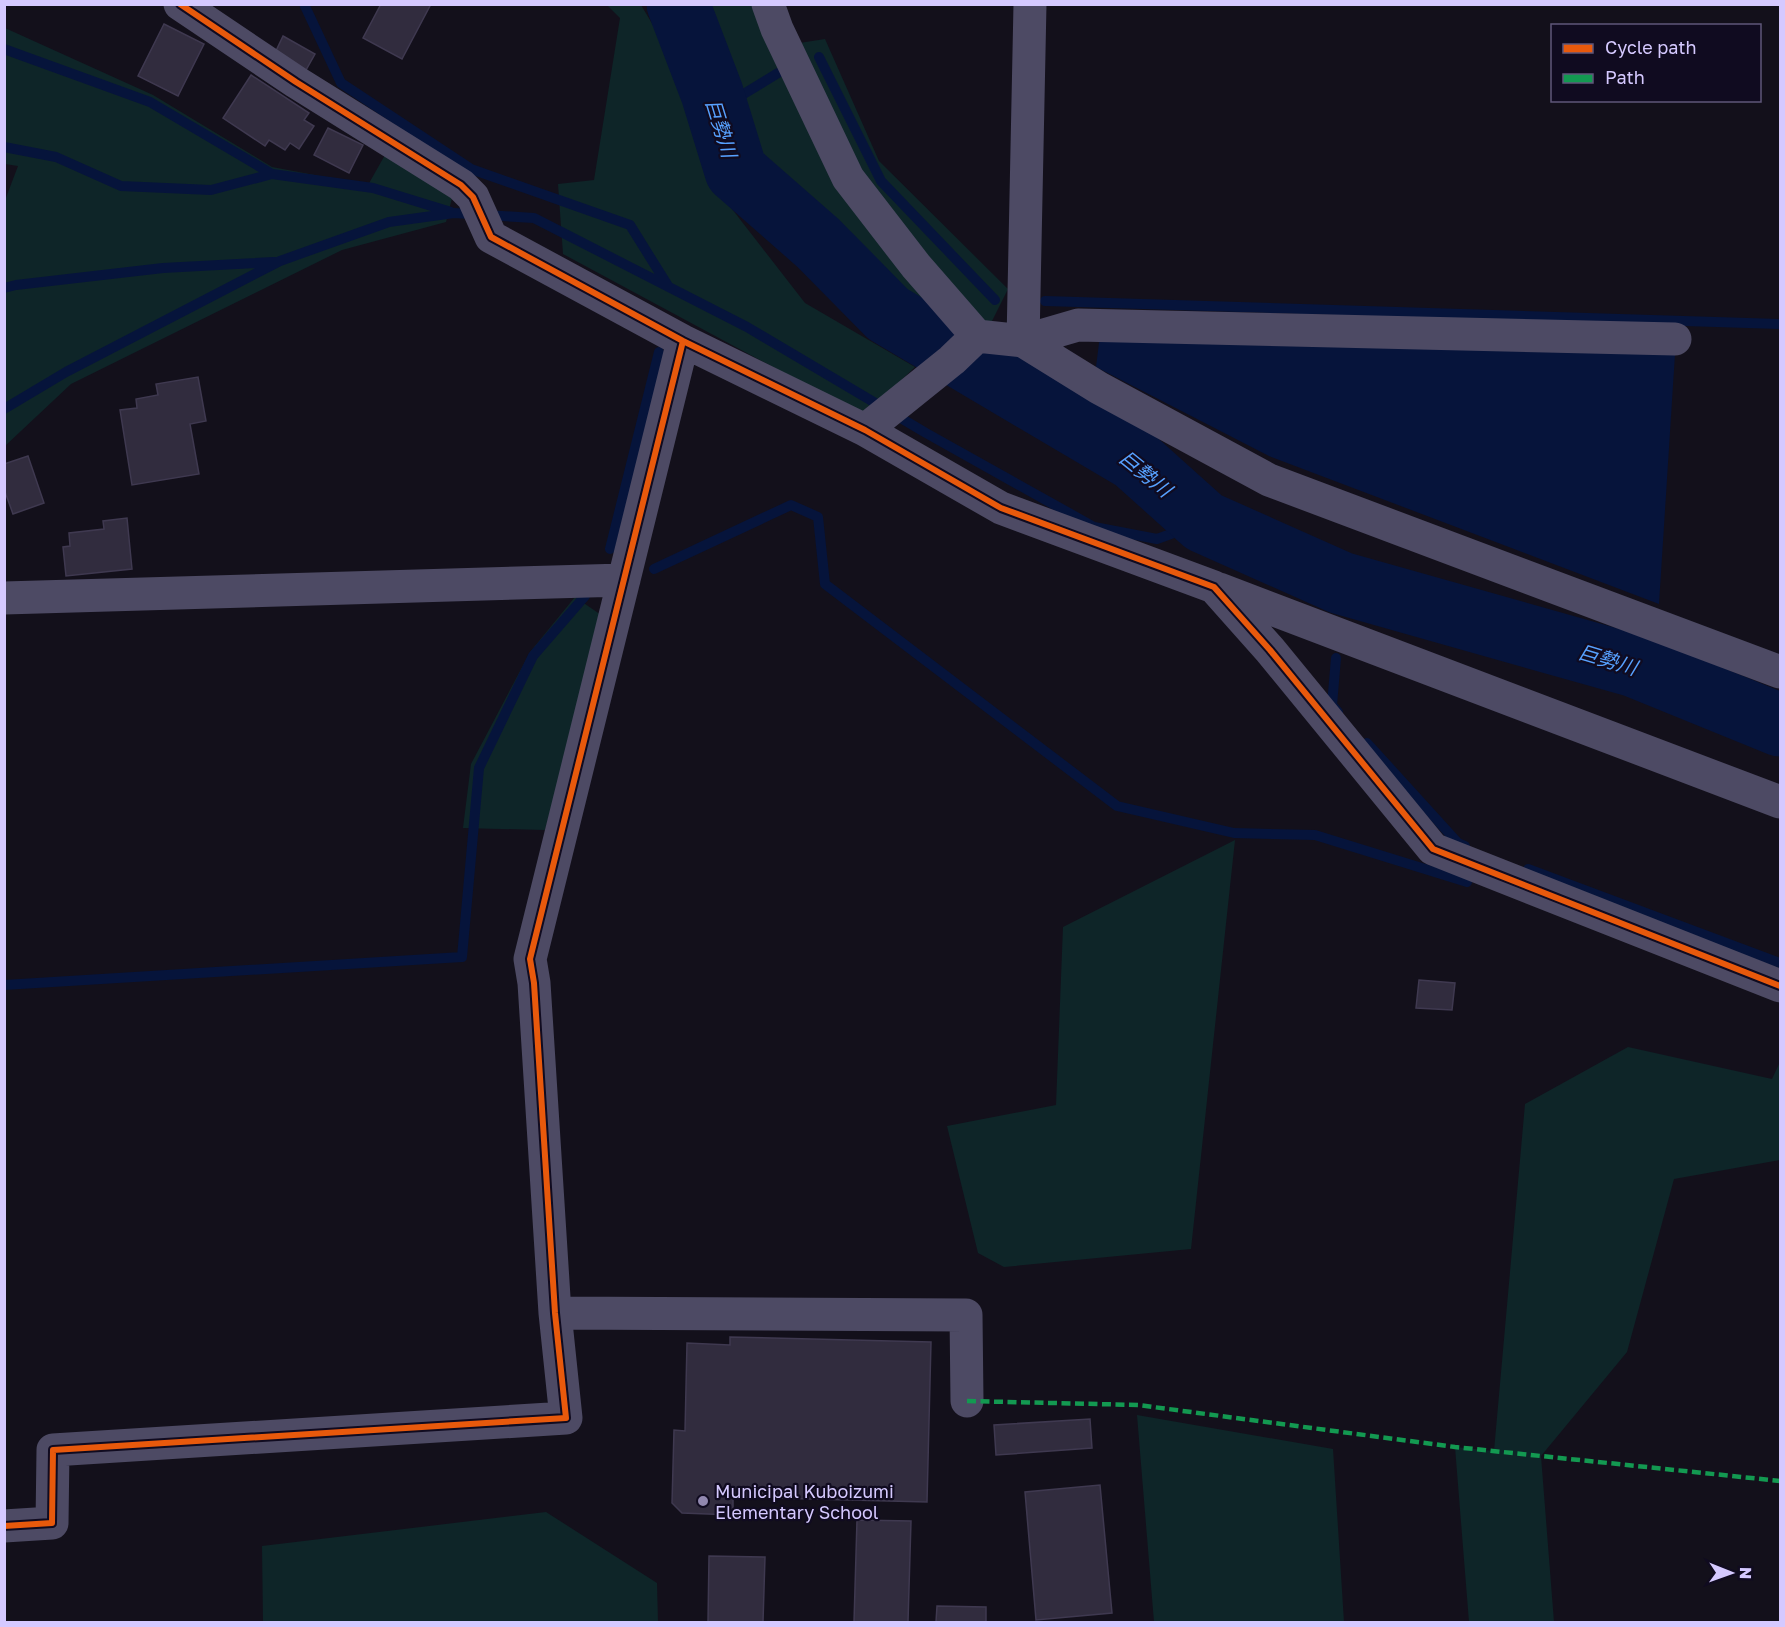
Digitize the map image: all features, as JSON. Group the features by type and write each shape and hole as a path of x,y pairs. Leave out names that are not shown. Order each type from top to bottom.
{"street":[{"path":"180,4 296,82 461,184 473,197 490,237 683,341 865,430 1001,508 1780,802"},
{"path":"768,4 777,29 848,178 916,266 977,336 1023,341 1078,325 1675,339"},
{"path":"1023,341 1030,4"},
{"path":"865,430 952,360 977,336"},
{"path":"4,1526 52,1523 53,1450 566,1418 555,1313 534,983 530,959 683,341"},
{"path":"1023,341 1099,388 1269,480 1780,672"},
{"path":"4,598 624,580"},
{"path":"1214,587 1270,650 1432,849 1780,986"},
{"path":"555,1313 966,1314 967,1401"}],"green space":[{"path":"607,5 641,5 688,84 718,191 805,303 915,367 864,416 563,254 558,184 594,180 620,18"},
{"path":"692,5 778,5 793,44 825,39 879,161 1008,289 988,329 951,337 898,310 769,171"},
{"path":"5,28 153,95 272,167 368,185 385,155 453,194 446,222 342,250 71,384 5,446 4,203 18,166 5,164"},
{"path":"575,597 604,617 545,830 463,828 471,764 530,652"},
{"path":"1235,840 1191,1249 1004,1267 978,1253 947,1126 1056,1105 1063,927"},
{"path":"1628,1047 1772,1079 1780,1062 1780,1160 1674,1179 1627,1352 1541,1456 1554,1622 1469,1622 1455,1447 1494,1451 1525,1104"},
{"path":"1137,1415 1333,1449 1344,1622 1154,1622"},
{"path":"546,1512 657,1583 658,1622 263,1622 262,1546"}],"water":[{"path":"1100,335 1675,354 1659,604 1269,456 1096,367"}],"building":[{"path":"381,4 431,4 402,59 363,38"},
{"path":"164,24 204,44 178,96 138,76"},
{"path":"283,36 315,54 306,70 275,53"},
{"path":"251,75 309,113 304,120 314,126 299,149 290,143 285,150 269,140 265,146 223,118"},
{"path":"328,128 363,145 349,173 314,155"},
{"path":"198,377 206,421 190,424 199,474 132,485 120,410 137,408 136,399 158,395 156,384"},
{"path":"28,456 44,503 13,514 4,489 4,464"},
{"path":"127,518 132,569 66,576 63,547 70,546 69,533 104,529 103,521"},
{"path":"1419,980 1455,983 1452,1010 1416,1008"},
{"path":"730,1337 931,1342 927,1502 733,1497 733,1515 682,1513 672,1503 674,1430 685,1431 687,1343 730,1345"},
{"path":"1090,1419 1092,1448 996,1455 994,1425"},
{"path":"1100,1485 1112,1613 1036,1620 1025,1492"},
{"path":"857,1520 911,1521 908,1622 854,1622"},
{"path":"709,1556 765,1557 763,1622 708,1622"},
{"path":"937,1606 986,1607 986,1622 936,1622"}],"waterway":[{"path":"304,4 341,83 471,169 630,225 668,286"},
{"name":"巨勢川","path":"678,4 712,93 736,171 818,243 888,314 1135,460 1204,522 1341,583 1635,666 1780,725"},
{"path":"4,49 150,102 272,174 373,188 451,212"},
{"path":"819,57 881,181 995,300"},
{"path":"712,93 742,95 778,73"},
{"path":"4,147 56,157 121,186 211,190 272,174"},
{"path":"4,409 66,372 280,261 389,222 454,213 534,218 747,327 926,433 1094,527 1157,539 1204,522"},
{"path":"4,288 163,268 274,262"},
{"path":"1045,301 1780,324"},
{"path":"610,549 659,352"},
{"path":"654,569 791,505 818,517 825,584 1117,806 1234,833 1315,835 1467,882"},
{"path":"4,985 462,957 479,768 533,656 585,596"},
{"path":"1336,658 1332,705 1338,712"},
{"path":"1367,743 1458,843 1465,846"},
{"path":"1528,869 1780,963"}],"marked path":[{"path":"967,1401 1138,1405 1455,1447 1780,1481"}],"cycle path":[{"path":"180,4 296,82 461,185 473,197 491,237 683,341 865,430 1001,508 1214,587 1270,650 1433,849 1780,986"},
{"path":"4,1526 52,1523 53,1450 566,1418 555,1313 534,983 530,959 683,341"}],"place":[{"name":"Municipal Kuboizumi Elementary School","path":"703,1501"}]}
